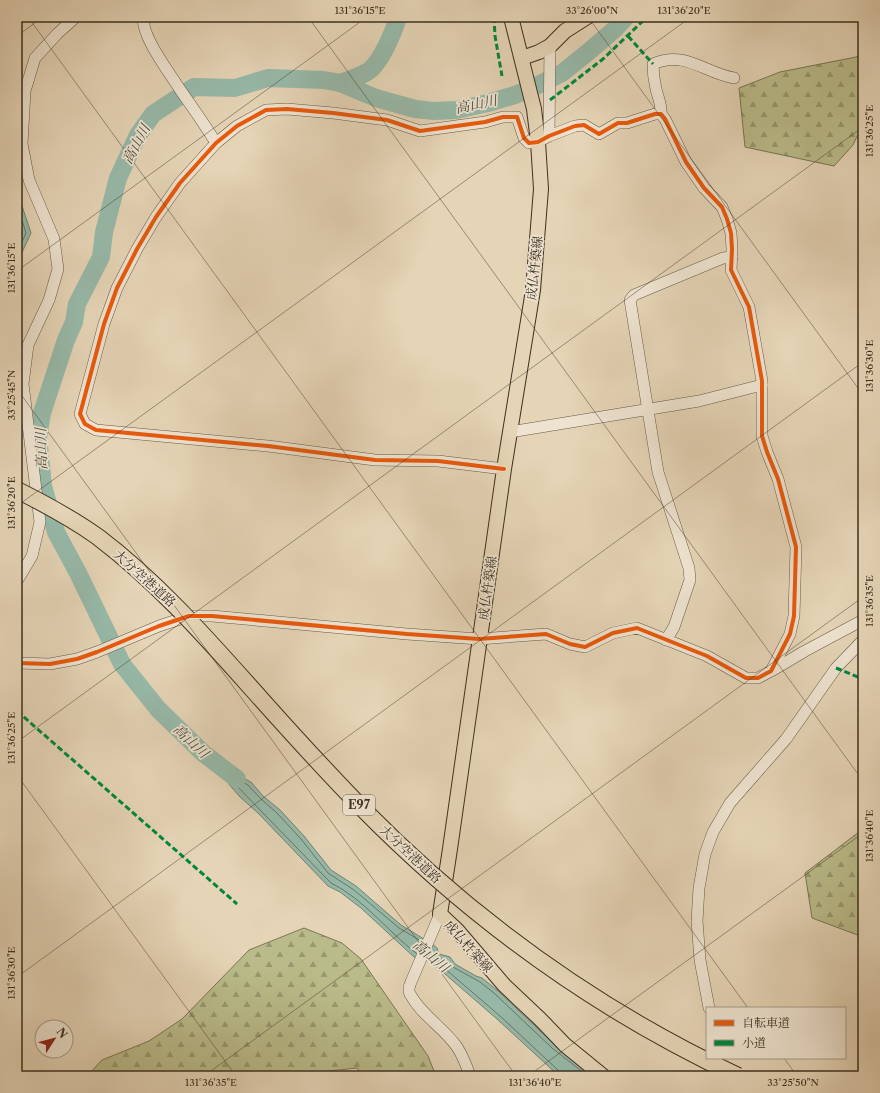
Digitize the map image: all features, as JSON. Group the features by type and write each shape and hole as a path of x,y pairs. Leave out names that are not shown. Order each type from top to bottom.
{"highway":[{"name":"大分空港道路","path":"17,490 55,510 96,536 130,563 168,598 198,627 355,801 440,882 536,957 610,1007 630,1020 738,1076"}],"main road":[{"name":"成仏杵築線","path":"512,17 534,109 544,139 533,290 504,469 479,639 452,841 440,914 457,930 504,985 565,1045 604,1076"},
{"path":"523,64 539,52 551,52 565,31 587,17"}],"street":[{"path":"17,581 32,556 40,522 23,384 28,345 49,300 58,269 54,240 29,180 22,144 25,91 35,58 58,33 76,17"},
{"path":"143,17 143,22 149,39 162,63 216,143"},
{"path":"544,139 550,97 551,52"},
{"path":"734,78 722,76 694,62 661,60 653,64 656,90 662,107 661,114 686,162 704,188 722,207 731,233 731,270 749,307 762,385 762,436 778,479 796,547 794,616 790,634 771,671"},
{"path":"504,469 438,461 375,460 268,446 96,430 85,424 80,414 104,324 118,288 156,217 180,183 216,143 237,126 266,110 287,109 387,120 420,131 485,122 503,117 517,117 524,138 529,143 544,139 575,126 584,126 599,134 618,123 627,123 655,114 661,114"},
{"path":"666,640 674,627 690,580 689,568 658,472 630,300 634,295 647,289 723,258 732,258"},
{"path":"510,432 699,401 762,385"},
{"path":"17,663 50,664 77,659 158,626 189,616 212,616 479,639 546,634 570,644 585,647 613,633 637,628 707,656 746,678 758,678 863,620"},
{"path":"708,1007 700,960 696,921 698,888 705,854 713,832 730,803 786,739 836,668 863,640"},
{"path":"440,914 409,987 410,993 423,1012 458,1048 470,1076"},
{"path":"720,1059 725,1076"}],"green space":[{"path":"863,53 863,124 853,145 834,166 745,147 739,88 780,72 856,57"},
{"path":"863,829 863,937 812,918 805,873"},
{"path":"304,928 342,943 361,959 428,1056 436,1076 362,1076 357,1068 282,1076 87,1076 102,1060 149,1041 182,1019 249,950"}],"water":[{"path":"17,191 31,233 17,263"},
{"path":"208,758 251,782 263,796 280,810 304,836 331,870 356,886 401,925 432,944 437,948 439,954 450,957 455,964 482,978 497,990 555,1045 594,1076 559,1076 497,1019 430,961 414,957 361,908 340,892 328,886 258,813 240,797"}],"waterway":[{"path":"340,83 361,75 372,68 386,47 398,17"},
{"name":"高山川","path":"237,779 203,753 158,709 122,664 78,573 56,532 43,486 38,437 42,413 66,340 74,322 77,304 101,257 104,232 118,178 138,135 153,114 194,87 235,88 268,78 324,80 340,83 376,98 415,109 434,111 456,110 488,103 515,95 562,73 615,29 626,17"}],"marked path":[{"path":"494,17 495,36 502,76"},
{"path":"550,100 603,59 647,17"},
{"path":"628,36 653,64"},
{"path":"836,668 863,679"},
{"path":"17,711 237,904"}],"cycle path":[{"path":"17,663 50,664 77,659 159,626 189,616 212,616 479,639 546,634 570,644 585,647 613,633 637,628 707,656 746,678 758,678 771,671 790,634 794,616 796,547 778,479 762,436 762,381 749,307 731,270 731,233 722,207 704,188 686,162 665,119 661,114 655,114 627,123 618,123 599,134 584,125 575,126 538,142 529,143 524,138 517,117 503,117 485,122 420,131 387,120 287,109 266,110 237,126 216,143 180,183 156,217 137,249 117,288 104,324 80,414 85,424 96,430 268,446 375,460 438,461 504,469"}]}
